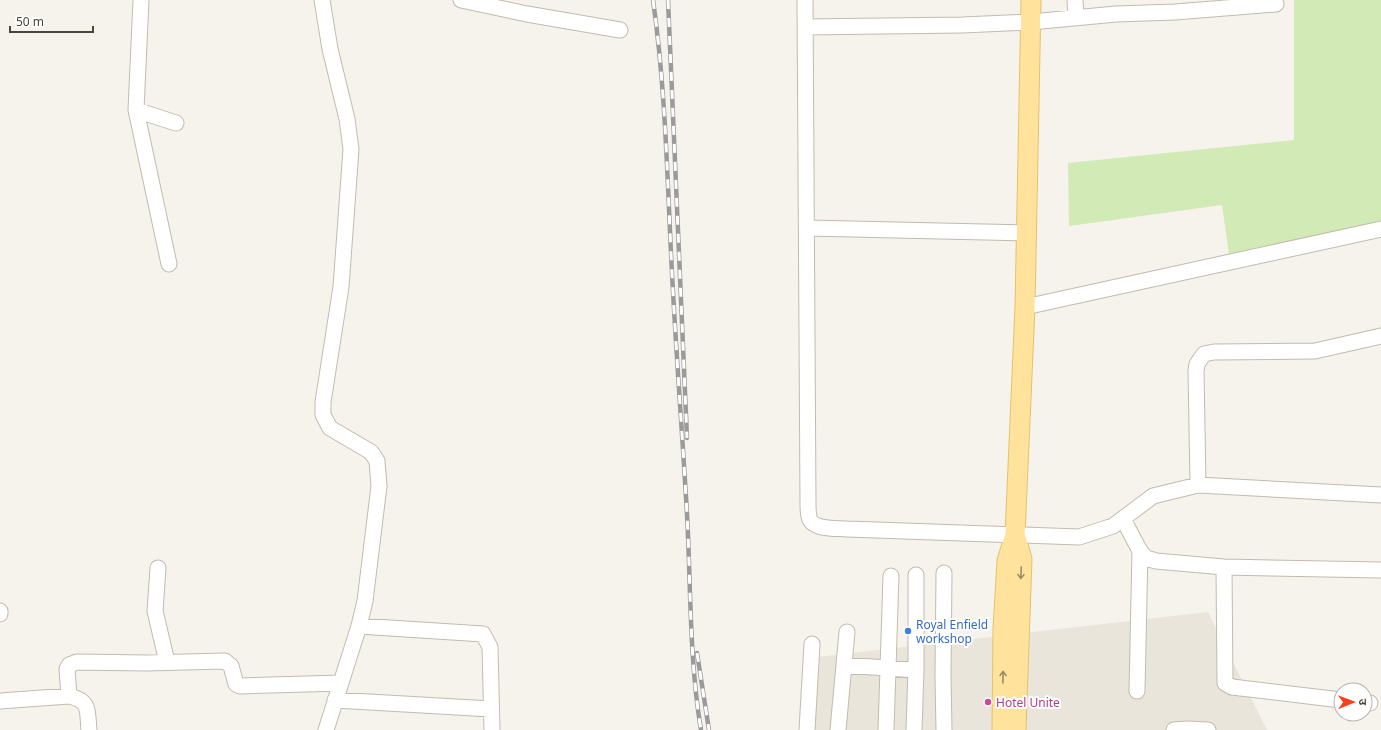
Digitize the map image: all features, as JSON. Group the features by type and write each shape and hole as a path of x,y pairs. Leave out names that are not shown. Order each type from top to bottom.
{"main road":[{"path":"1002,730 1003,629 1007,561 1015,535 1025,308 1031,0"},
{"path":"1015,535 1022,559 1016,730"}],"street":[{"path":"141,0 136,110 169,264"},
{"path":"322,0 330,49 347,119 351,149 341,287 323,402 323,415 330,428 371,452 377,461 379,470 379,486 369,578 359,626 326,730"},
{"path":"461,0 527,14 620,30"},
{"path":"805,0 808,504 810,520 822,527 846,529 1079,537 1101,531 1123,519 1153,496 1198,485 1381,495"},
{"path":"1075,0 1076,17"},
{"path":"805,27 962,25 1031,22 1076,17 1276,4"},
{"path":"136,110 176,123"},
{"path":"807,228 1026,233"},
{"path":"1025,308 1381,229"},
{"path":"1198,485 1196,371 1197,364 1204,354 1214,352 1265,353 1315,351 1381,336"},
{"path":"1123,519 1140,551 1146,558 1156,561 1224,567 1381,570"},
{"path":"1137,691 1140,551"},
{"path":"1224,567 1225,683 1232,687 1333,699"},
{"path":"158,568 155,611 167,662"},
{"path":"944,573 944,730"},
{"path":"914,730 916,670 916,575"},
{"path":"886,730 889,668 890,576"},
{"path":"359,626 483,634 490,647 492,730"},
{"path":"838,730 847,632"},
{"path":"807,730 812,644"},
{"path":"69,696 67,673 69,665 72,663 228,662 231,666 236,684 244,687 341,683"},
{"path":"844,666 916,670"},
{"path":"0,701 69,696 83,700 86,704 89,730"},
{"path":"335,700 492,709"},
{"path":"1174,730 1208,730"}],"shaded area":[{"path":"1208,612 1267,730 812,730 817,657"}],"green space":[{"path":"1294,0 1381,0 1381,221 1229,254 1222,205 1069,226 1068,163 1294,140"}],"railway":[{"path":"653,0 665,126 687,514 692,649 701,730"},
{"path":"668,0 687,438"},
{"path":"697,653 709,730"}],"place":[{"name":"Royal Enfield workshop","path":"908,631"},
{"name":"Hotel Unite","path":"988,702"}]}
